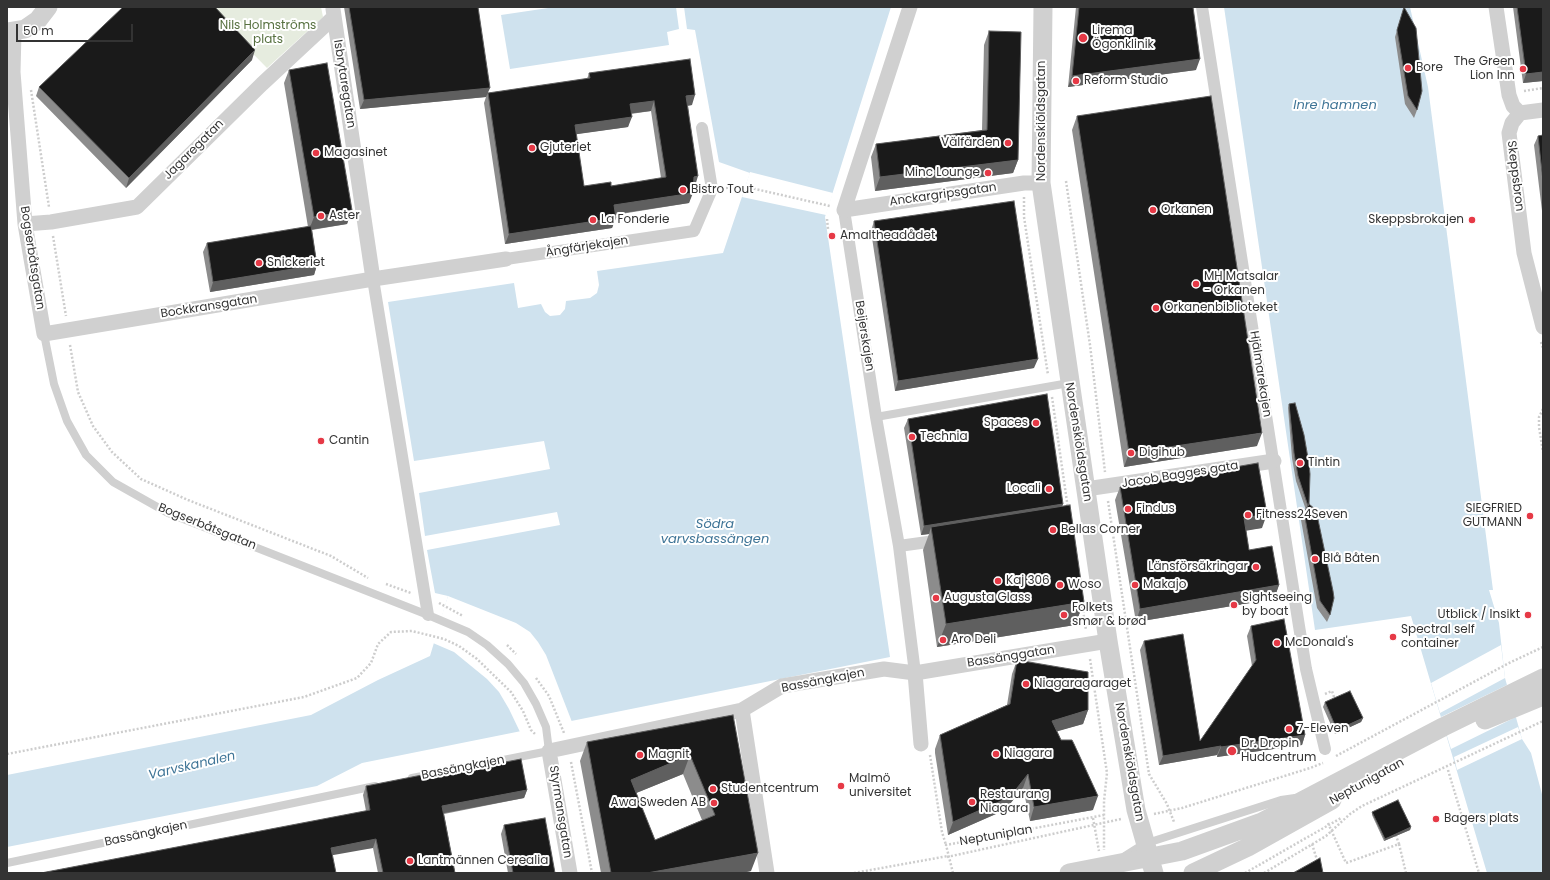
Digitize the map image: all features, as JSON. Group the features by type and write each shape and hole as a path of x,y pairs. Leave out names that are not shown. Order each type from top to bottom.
{"street":[{"path":"11,32 25,28 38,20 48,7"},
{"name":"Beijerskajen","path":"910,7 844,210 876,417 899,546 915,673"},
{"name":"Nordenskiöldsgatan","path":"1043,7 1041,183 1069,384 1108,641 1138,817 1149,858"},
{"name":"Hjälmarekajen","path":"1202,7 1306,669 1328,754"},
{"path":"1496,7 1508,95 1513,106 1520,113 1543,110"},
{"name":"Jagaregatan","path":"25,224 51,222 137,207 333,12"},
{"name":"Isbrytaregatan","path":"333,12 373,279"},
{"name":"Bogserbåtsgatan","path":"11,32 25,224 44,334"},
{"name":"Skeppsbron","path":"1520,113 1512,122 1509,133 1524,253 1543,327"},
{"name":"Ångfärjekajen","path":"373,279 694,231 712,189 702,128"},
{"name":"Anckargripsgatan","path":"844,210 1024,183 1041,183"},
{"path":"373,279 428,615"},
{"name":"Bockkransgatan","path":"44,334 373,279"},
{"name":"Jacob Bagges gata","path":"1086,489 1274,461"},
{"path":"899,546 952,539"},
{"name":"Bassänggatan","path":"915,673 1108,641"},
{"name":"Bassängkajen","path":"549,752 742,710 782,686 884,669 915,673"},
{"path":"915,673 922,744"},
{"name":"Neptunigatan","path":"1069,873 1105,862 1149,858 1182,851 1239,831 1512,701 1543,678"},
{"name":"Neptunigatan","path":"1512,701 1543,696"},
{"path":"742,710 767,873"},
{"name":"Neptunigatan","path":"1193,873 1248,847 1445,733"},
{"name":"Styrmansgatan","path":"549,752 570,873"}],"lane":[{"name":"Bogserbåtsgatan","path":"44,334 54,384 67,421 86,455 113,482 168,513 441,620 474,636 487,645 508,664 524,683 536,704 546,727 549,752"},
{"path":"876,417 1069,384"},
{"name":"Bassängkajen","path":"401,781 549,752"},
{"name":"Bassängkajen","path":"7,863 386,784"}],"path":[{"path":"30,84 78,392 93,426 112,452 142,479 188,500 331,556 370,578"},
{"path":"1066,181 1090,345 1106,486 1149,774 1167,804"},
{"path":"742,186 844,210"},
{"path":"827,219 828,229"},
{"path":"1543,409 1539,417 1543,452"},
{"path":"384,583 445,606"},
{"path":"7,754 304,697 357,678 371,663 378,644 391,632 412,630 435,636 459,646 495,676 511,692 523,712 531,730"},
{"path":"1328,754 1433,704 1509,663 1543,647"},
{"path":"1313,699 1332,691 1336,702"},
{"path":"1264,873 1332,831 1350,814 1362,806 1543,722"},
{"path":"562,724 568,747 592,873"},
{"path":"922,744 929,751 942,832 946,845"},
{"path":"953,873 948,856 1095,826 1104,822 1170,811 1325,762"},
{"path":"1448,770 1479,873"},
{"path":"1105,862 1103,839 1107,781"},
{"name":"Neptuniplan","path":"854,873 948,856 946,845 1104,815"},
{"path":"1093,818 1105,862"},
{"path":"1245,873 1328,824 1341,818"},
{"path":"1328,824 1346,863 1399,844"},
{"path":"1393,828 1399,844 1406,873"},
{"path":"1395,832 1400,830"},
{"path":"1312,844 1320,867"},
{"path":"1252,869 1255,873"}],"green space":[{"name":"Nils Holmströms plats","path":"207,7 321,7 323,17 267,68"}],"water":[{"path":"555,7 676,7 679,29 667,32 669,45 510,69 501,15"},
{"name":"Södra varvsbassängen","path":"684,7 891,7 825,217 890,657 362,763 317,786 7,847 7,775 311,715 378,680 430,656 448,596 435,593 427,550 560,525 557,512 425,536 419,493 550,469 544,441 414,461 388,302 514,283 518,308 541,304 545,312 550,316 560,315 565,309 566,301 590,298 597,293 599,285 597,271 723,253 750,173 719,162 695,30 687,29"},
{"name":"Inre hamnen","path":"1224,7 1410,7 1428,87 1493,590 1489,590 1499,623 1505,678 1522,739 1531,753 1543,798 1543,873 1487,873 1411,616 1315,630"}],"pier":[{"path":"750,172 833,193 826,215 742,197"},
{"path":"448,596 516,623 530,632 546,655 572,722 520,732 499,692 487,679 454,652 433,643"},
{"path":"1501,645 1505,678 1440,713 1431,683"},
{"path":"1507,685 1516,717 1451,749 1441,717"},
{"path":"1518,727 1522,739 1457,770 1454,757"}],"building":[{"path":"123,7 215,7 255,50 129,178 39,87"},
{"path":"349,7 478,7 490,88 364,100"},
{"path":"1079,7 1193,7 1200,59 1072,76"},
{"name":"Bore","path":"1404,7 1416,28 1422,91 1417,110 1408,96 1397,30"},
{"path":"1517,7 1543,7 1543,72 1526,74"},
{"path":"989,31 1021,32 1018,160 880,177 876,144 987,130"},
{"path":"690,59 695,95 686,96 698,176 694,177 693,193 614,205 616,218 509,234 488,93 590,78 589,73","holes":["654,101 666,177 611,186 611,182 584,186 575,125 632,117 630,104"]},
{"name":"Magasinet","path":"327,63 352,210 314,217 289,70"},
{"name":"Orkanen","path":"1211,96 1262,433 1129,453 1077,116"},
{"path":"1543,135 1543,181 1538,136"},
{"path":"1014,201 1038,359 898,381 874,221"},
{"name":"Snickeriet","path":"311,226 317,265 213,282 207,243"},
{"path":"1047,394 1063,504 924,526 908,419"},
{"name":"Tintin","path":"1295,403 1304,435 1309,464 1310,474 1308,506 1298,476 1294,453 1289,404"},
{"path":"1258,463 1267,514 1244,518 1249,550 1272,546 1279,585 1140,609 1120,487"},
{"name":"Blå Båten","path":"1309,504 1316,510 1333,591 1334,598 1330,615 1320,601 1304,512"},
{"name":"Kaj 306","path":"1070,505 1084,602 946,624 931,527"},
{"path":"1284,619 1305,735 1221,746 1163,756 1144,641 1183,634 1200,741 1256,660 1251,626"},
{"name":"Niagara","path":"1017,660 1088,672 1088,710 1052,721 1061,740 1072,740 1098,796 1034,807 1028,774 1010,797 953,822 940,735 1010,704"},
{"path":"1350,691 1363,718 1337,730 1325,702"},
{"path":"733,715 758,853 647,873 611,873 587,742","holes":["690,755 715,815 655,840 631,780"]},
{"path":"521,759 527,790 442,806 455,873 383,873 376,839 331,848 336,873 41,873 370,810 366,786 422,775 423,778"},
{"path":"1398,800 1411,827 1385,839 1372,812"},
{"path":"545,818 555,873 513,873 504,825"},
{"path":"1320,858 1323,873 1293,873"}],"place":[{"name":"Lirema Ögonklinik","path":"1083,38"},
{"name":"Bore","path":"1408,68"},
{"name":"The Green Lion Inn","path":"1523,69"},
{"name":"Reform Studio","path":"1076,81"},
{"name":"Välfärden","path":"1008,143"},
{"name":"Gjuteriet","path":"532,148"},
{"name":"Magasinet","path":"316,153"},
{"name":"Minc Lounge","path":"988,173"},
{"name":"Bistro Tout","path":"683,190"},
{"name":"Orkanen","path":"1153,210"},
{"name":"Aster","path":"321,216"},
{"name":"La Fonderie","path":"593,220"},
{"name":"Skeppsbrokajen","path":"1472,220"},
{"name":"Amaltheadådet","path":"832,236"},
{"name":"Snickeriet","path":"259,263"},
{"name":"MH Matsalar - Orkanen","path":"1196,284"},
{"name":"Orkanenbiblioteket","path":"1156,308"},
{"name":"Spaces","path":"1036,423"},
{"name":"Technia","path":"912,437"},
{"name":"Cantin","path":"321,441"},
{"name":"Digihub","path":"1131,453"},
{"name":"Tintin","path":"1300,463"},
{"name":"Locali","path":"1049,489"},
{"name":"Findus","path":"1128,509"},
{"name":"Fitness24Seven","path":"1248,515"},
{"name":"SIEGFRIED GUTMANN","path":"1530,516"},
{"name":"Bellas Corner","path":"1053,530"},
{"name":"Blå Båten","path":"1315,559"},
{"name":"Länsförsäkringar","path":"1256,567"},
{"name":"Kaj 306","path":"998,581"},
{"name":"Woso","path":"1060,585"},
{"name":"Makajo","path":"1135,585"},
{"name":"Augusta Glass","path":"936,598"},
{"name":"Sightseeing by boat","path":"1234,605"},
{"name":"Folkets smør & brød","path":"1064,615"},
{"name":"Utblick / Insikt","path":"1528,615"},
{"name":"Spectral self container","path":"1393,637"},
{"name":"Aro Deli","path":"943,640"},
{"name":"McDonald's","path":"1277,643"},
{"name":"Niagaragaraget","path":"1026,684"},
{"name":"7-Eleven","path":"1289,729"},
{"name":"Dr. Dropin Hudcentrum","path":"1232,751"},
{"name":"Niagara","path":"996,754"},
{"name":"Magnit","path":"640,755"},
{"name":"Malmö universitet","path":"841,786"},
{"name":"Studentcentrum","path":"713,789"},
{"name":"Restaurang Niagara","path":"972,802"},
{"name":"Awa Sweden AB","path":"714,803"},
{"name":"Bagers plats","path":"1436,819"},
{"name":"Lantmännen Cerealia","path":"410,861"}],"water label":[{"name":"Varvskanalen","path":"192,766"}]}
